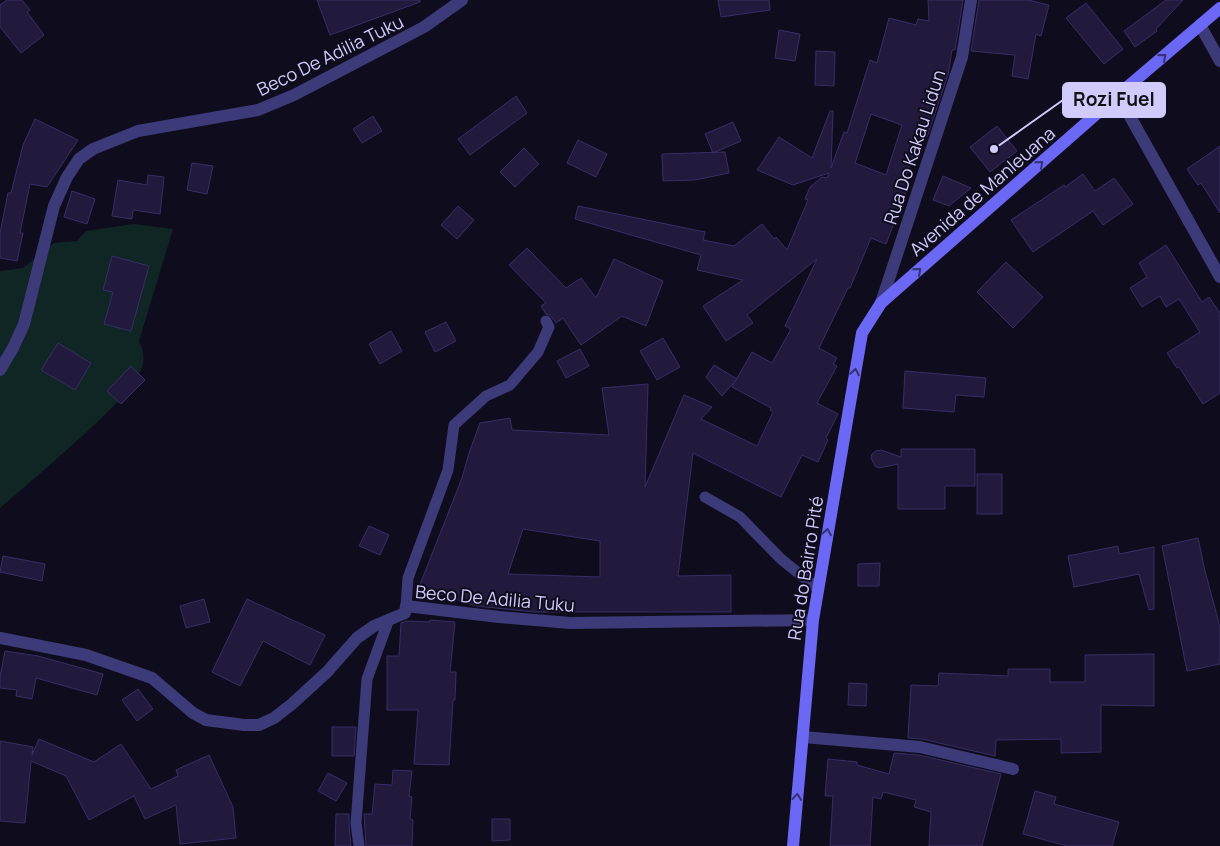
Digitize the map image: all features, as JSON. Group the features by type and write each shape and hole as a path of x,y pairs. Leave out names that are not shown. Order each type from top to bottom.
{"main road":[{"name":"Avenida de Manleuana","path":"882,303 1118,95 1220,8"},
{"name":"Rua do Bairro Pité","path":"793,846 813,620 818,588 862,333 882,303"}],"street":[{"name":"Beco De Adilia Tuku","path":"0,370 24,324 54,206 67,177 79,159 93,149 138,131 258,110 294,95 424,28 462,0"},
{"name":"Rua Do Kakau Lidun","path":"882,303 962,57 971,0"},
{"path":"1200,26 1220,61"},
{"path":"1118,95 1220,277"},
{"name":"Beco De Adilia Tuku","path":"0,638 86,655 152,678 193,714 206,720 244,725 259,724 274,718 327,672 357,638 374,626 405,613 406,606 499,617 570,622 813,620"},
{"path":"803,737 920,747 1013,769"}],"lane":[{"path":"406,606 408,578 448,470 454,425 486,396 510,385 538,352 549,327 546,322"},
{"path":"705,497 740,518 780,559 818,588"},
{"path":"358,846 356,823 367,678 389,619"}],"green space":[{"path":"134,224 173,229 139,341 142,351 142,367 133,383 120,399 93,426 0,508 0,271 23,268 54,243 77,241 86,231"}],"building":[{"path":"7,0 22,0 30,10 27,12 44,35 21,53 0,27 0,5"},
{"path":"317,0 420,0 420,2 330,35"},
{"path":"718,0 769,0 770,10 721,17"},
{"path":"928,0 963,0 955,50 952,50 948,75 927,137 920,135 904,182 909,184 886,244 871,238 850,288 848,288 819,348 837,358 833,364 837,366 817,403 838,414 826,438 828,440 818,462 802,455 781,497 693,453 678,576 731,575 731,612 535,612 476,606 419,587 462,478 480,423 510,418 512,430 609,435 602,388 648,384 645,487 684,395 712,407 701,419 757,446 773,412 770,410 771,408 732,387 752,352 772,363 791,329 785,326 817,259 747,315 753,323 726,341 703,306 743,280 697,270 701,255 575,219 578,206 705,232 703,240 734,246 762,224 774,239 776,237 787,250 808,200 805,199 810,187 822,177 827,178 829,173 793,185 757,170 779,137 812,158 830,111 833,111 831,168 844,132 847,133 870,60 877,63 889,18 916,25 918,19 929,21","holes":["871,114 902,125 886,175 855,163","523,529 600,541 600,577 508,574"]},
{"path":"979,0 1028,0 1049,5 1041,36 1036,34 1028,79 1012,76 1015,55 971,51"},
{"path":"1166,0 1183,0 1156,29 1157,31 1135,47 1124,31"},
{"path":"1086,3 1123,49 1104,64 1066,18"},
{"path":"779,30 800,34 795,61 775,58"},
{"path":"816,51 835,52 834,86 815,85"},
{"path":"516,96 527,113 470,155 458,139"},
{"path":"373,116 382,131 362,143 353,129"},
{"path":"35,119 78,140 47,187 30,184 20,233 23,233 17,261 0,258 0,233 8,193 11,193 23,145"},
{"path":"733,122 741,141 713,153 705,134"},
{"path":"997,126 1017,151 990,172 970,147"},
{"path":"578,140 607,154 596,177 567,163"},
{"path":"1220,146 1220,213 1201,183 1198,185 1187,169"},
{"path":"524,148 539,164 515,187 500,172"},
{"path":"725,152 729,173 695,180 663,181 662,154"},
{"path":"192,163 213,166 207,194 187,190"},
{"path":"1083,174 1095,191 1114,178 1133,204 1103,225 1093,211 1033,252 1011,220"},
{"path":"148,175 164,177 160,214 133,210 132,219 112,216 118,180 147,185"},
{"path":"943,176 971,188 949,206 933,200"},
{"path":"72,191 95,199 87,224 64,217"},
{"path":"458,206 474,220 457,239 441,225"},
{"path":"1166,245 1202,302 1209,297 1220,313 1220,393 1203,404 1179,367 1177,368 1167,353 1200,332 1179,299 1166,307 1160,296 1142,307 1130,288 1147,277 1139,263"},
{"path":"527,248 566,288 581,278 596,298 614,259 663,281 646,326 622,316 581,345 563,318 556,323 550,315 546,314 541,306 546,303 509,265"},
{"path":"112,256 149,266 131,331 104,324 113,292 103,290"},
{"path":"1006,262 1043,297 1013,328 977,292"},
{"path":"446,322 456,341 435,352 425,332"},
{"path":"391,331 402,351 380,364 369,344"},
{"path":"663,338 680,367 657,380 640,351"},
{"path":"58,343 91,363 75,390 41,370"},
{"path":"580,349 589,366 566,378 557,361"},
{"path":"714,365 737,379 722,396 706,377"},
{"path":"131,366 145,380 121,404 107,391"},
{"path":"905,371 986,378 984,397 956,395 954,412 903,408"},
{"path":"901,449 975,449 975,486 945,486 945,509 898,509 898,464 879,468 875,466 871,458 872,454 881,450 901,457"},
{"path":"977,474 1002,474 1002,514 977,514"},
{"path":"369,526 389,535 380,555 359,546"},
{"path":"1198,538 1220,627 1220,664 1187,671 1162,546"},
{"path":"1118,546 1119,554 1154,547 1154,609 1149,610 1139,574 1074,587 1068,556"},
{"path":"3,556 45,564 42,581 0,572"},
{"path":"880,563 879,586 858,586 858,564"},
{"path":"204,599 210,622 186,628 180,606"},
{"path":"247,599 325,635 310,665 263,641 240,686 212,672"},
{"path":"430,620 455,622 450,672 456,672 455,700 453,700 449,765 414,764 418,710 387,710 387,656 399,656 401,623 407,621 430,622"},
{"path":"5,651 38,656 103,674 97,695 36,678 32,699 16,696 17,690 0,688"},
{"path":"1154,654 1154,706 1101,705 1101,752 1061,753 1061,739 996,740 995,756 922,739 908,738 911,685 938,686 939,673 1008,676 1008,669 1050,669 1050,682 1085,682 1085,655"},
{"path":"849,683 867,684 866,706 848,705"},
{"path":"138,689 153,709 137,721 122,700"},
{"path":"332,727 356,727 354,756 332,756"},
{"path":"39,739 94,762 121,744 151,789 178,776 176,770 209,755 233,807 236,838 180,844 176,805 145,819 134,796 89,820 66,776 31,761 25,823 0,821 0,741 33,747 32,755"},
{"path":"894,753 919,755 1001,774 982,846 929,846 931,812 914,807 916,800 883,792 881,799 873,797 870,846 830,846 833,796 825,796 828,759 857,762 857,765 889,774"},
{"path":"393,770 412,771 409,796 412,797 410,819 413,820 412,846 366,846 364,814 372,814 375,784 392,785"},
{"path":"328,773 347,783 336,801 318,791"},
{"path":"1035,791 1056,797 1054,804 1119,822 1112,846 1067,846 1023,834"},
{"path":"336,814 349,814 351,846 335,846"},
{"path":"492,819 510,819 510,840 492,841"}],"place":[{"name":"Rozi Fuel","path":"994,149"}]}
